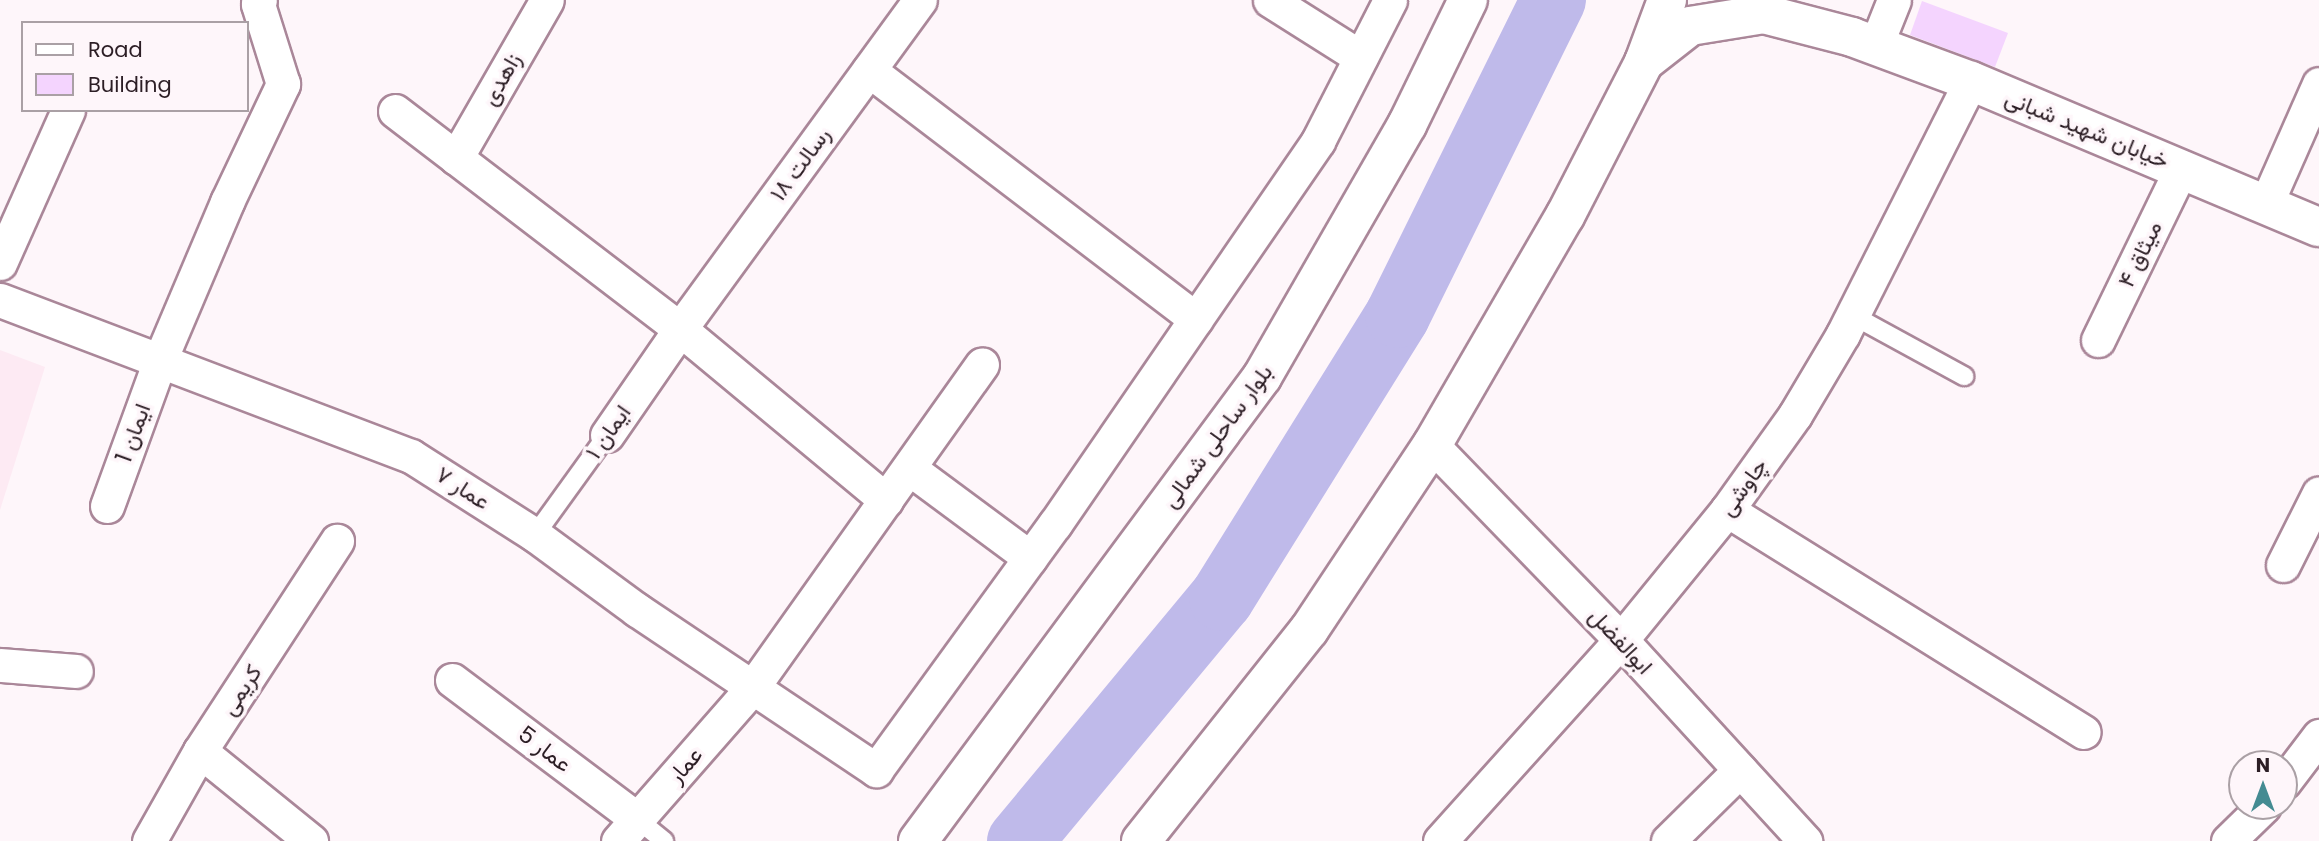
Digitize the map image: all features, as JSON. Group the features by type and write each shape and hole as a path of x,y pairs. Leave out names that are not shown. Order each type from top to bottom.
{"main road":[{"name":"بلوار ساحلی شمالی","path":"918,841 1262,377 1407,125 1468,0"},
{"path":"1141,841 1310,629 1432,445 1565,216 1644,62 1667,0"},
{"name":"خیابان شهید شبانی","path":"1799,0 1864,41"},
{"path":"1828,0 1864,41"},
{"name":"خیابان شهید شبانی","path":"1644,62 1690,26 1764,14 1864,41 1971,81 2182,167 2319,227"}],"street":[{"name":"ایمان 1","path":"107,506 160,360 227,202 283,83 258,4 260,0"},
{"name":"زاهدی","path":"456,158 547,0"},
{"name":"رسالت ۱۸","path":"680,329 920,0"},
{"path":"1270,0 1360,57"},
{"path":"909,468 1030,558 1318,141 1390,0"},
{"path":"1864,41 1894,0"},
{"path":"869,70 1196,319"},
{"name":"چاوشی","path":"1440,841 1622,640 1727,510 1795,415 1852,315 1971,81"},
{"path":"2266,204 2319,84"},
{"path":"395,111 680,329 886,500"},
{"path":"0,263 67,112"},
{"name":"میثاق ۴","path":"2098,340 2182,167"},
{"name":"عمار ۷","path":"0,300 411,456 535,535 637,610 876,770 1030,558"},
{"name":"ایمان ۱","path":"607,435 680,329"},
{"name":"عمار","path":"627,830 752,688 982,364"},
{"name":"ابوالفضل","path":"1432,445 1622,640 1805,841"},
{"path":"2283,565 2319,493"},
{"path":"1727,510 2084,732"},
{"name":"کریمی","path":"149,841 201,751 337,541"},
{"path":"0,665 76,671"},
{"name":"عمار 5","path":"452,680 627,830"},
{"path":"2298,764 2319,736"},
{"path":"201,751 311,841"},
{"path":"1668,841 1740,770"},
{"path":"2228,841 2250,820"}],"lane":[{"path":"1852,315 1964,376"},
{"name":"ایمان ۱","path":"535,535 607,435"},
{"path":"627,830 664,841"}],"shaded area":[{"path":"0,350 45,367 0,510"}],"building":[{"path":"1922,1 2008,33 1995,67 1910,35"}],"waterway":[{"path":"1019,841 1221,598 1397,315 1553,0"}]}
